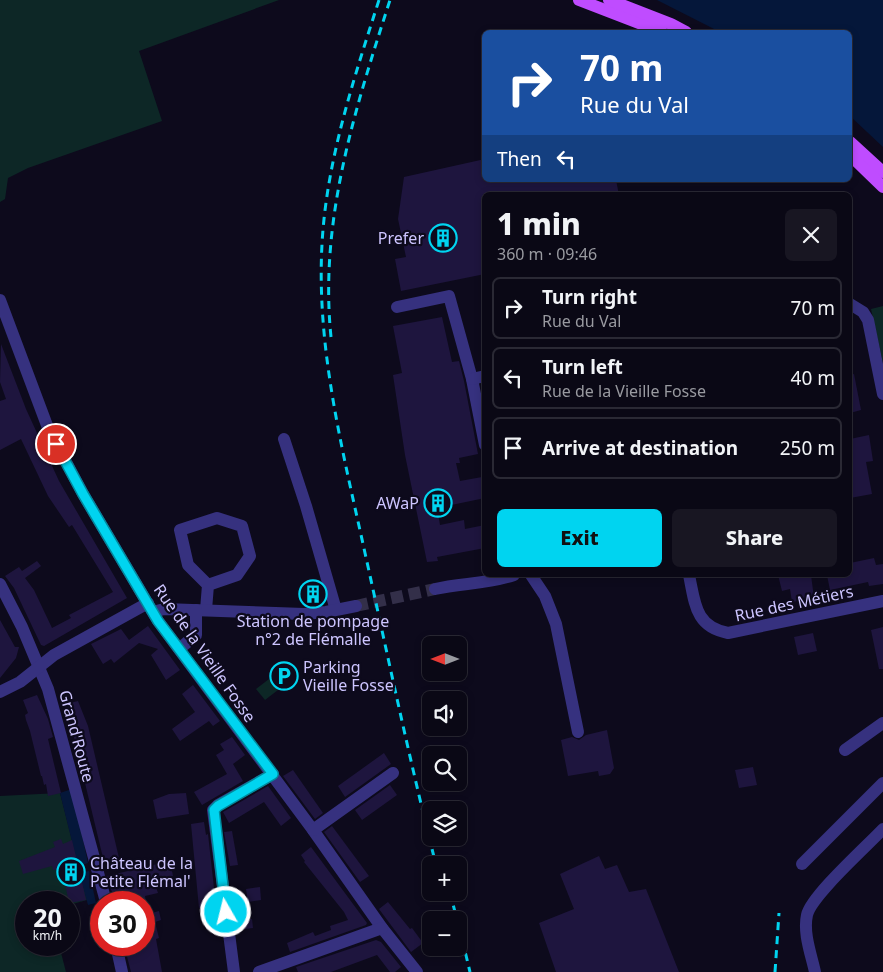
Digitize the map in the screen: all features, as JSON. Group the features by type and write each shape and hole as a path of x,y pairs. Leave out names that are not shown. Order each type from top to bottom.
{"main road":[{"path":"579,0 657,30"},
{"path":"609,0 682,30"},
{"path":"852,144 883,172"},
{"path":"852,158 883,187"}],"street":[{"path":"397,307 449,296 472,379 482,430"},
{"name":"Rue de la Vieille Fosse","path":"0,300 48,428 83,494 151,608 179,649 273,774 382,928 417,972"},
{"path":"852,305 863,312 868,320 883,394"},
{"path":"472,379 482,377"},
{"path":"284,439 306,506 336,610"},
{"path":"217,518 242,526 250,556 237,575 208,585 188,565 180,530 217,518"},
{"path":"436,589 505,577"},
{"path":"533,577 545,596 556,624 578,732"},
{"name":"Rue des Métiers","path":"690,577 700,618 716,631 728,633 883,601"},
{"name":"Grand'Route","path":"0,584 22,626 48,690 103,891"},
{"path":"179,649 196,634 208,585"},
{"path":"0,692 20,682 62,650 151,608 304,614 356,606"},
{"path":"845,750 883,723"},
{"path":"313,830 393,773"},
{"path":"234,972 214,810 273,774"},
{"path":"802,864 883,783"},
{"path":"815,972 806,932 809,908 883,829"},
{"path":"259,972 382,928"},
{"path":"118,956 122,972"}],"green space":[{"path":"0,0 279,0 139,51 162,121 28,168 8,178 5,199 0,202"},
{"path":"883,306 883,363 871,309"},
{"path":"269,679 278,690 265,700 256,689"},
{"path":"60,793 87,900 80,902 80,891 15,891 15,956 62,956 66,972 0,972 0,796"}],"water":[{"path":"657,0 883,0 883,147 852,118 852,30 716,30"},
{"path":"72,789 88,863 78,866 60,793"},
{"path":"89,871 93,891 90,891 90,904 88,905 79,873"}],"building":[{"name":"Prefer","path":"482,160 482,182 616,182 618,192 482,192 482,275 401,291 395,259 406,257 398,219 404,177"},
{"path":"442,317 452,362 459,361 478,454 459,458 460,463 456,463 460,481 482,477 482,499 437,508 440,525 464,520 465,529 482,526 482,549 437,557 438,561 427,562 405,455 393,375 402,373 393,326"},
{"path":"1,344 26,409 59,481 127,598 44,646 41,645 14,588 5,576 19,567 22,571 37,561 41,566 25,578 34,590 52,628 71,618 69,615 113,592 72,525 69,527 48,496 21,439 0,450 0,401 6,399 0,382"},
{"path":"852,374 854,374 861,410 852,412"},
{"path":"869,435 873,461 866,462 872,494 852,498 852,439"},
{"path":"874,558 876,565 883,564 883,584 869,586 868,582 830,590 827,577 852,577 852,563"},
{"path":"778,577 811,577 814,598 792,602 790,589 782,591"},
{"path":"0,620 15,647 19,647 16,658 0,678"},
{"path":"148,626 180,670 166,680 151,655 158,649 139,643 114,663 111,659 103,664 91,644 121,629 129,640"},
{"path":"883,627 883,669 879,669 871,630"},
{"path":"813,633 817,651 798,655 794,637"},
{"path":"193,685 220,721 213,726 209,721 180,741 172,729 195,712 182,694"},
{"path":"37,695 48,719 53,737 48,739 61,793 48,796 26,720 25,715 28,713 23,700"},
{"path":"78,701 88,726 119,858 104,862 66,704"},
{"path":"607,730 614,768 610,774 599,776 598,771 568,776 561,740 572,737 579,740 586,735"},
{"path":"232,737 245,755 233,764 243,781 202,805 194,792 227,774 216,755 224,750 220,744"},
{"path":"384,753 391,764 345,797 338,786"},
{"path":"753,767 757,785 739,788 735,770"},
{"path":"293,770 323,813 315,819 283,776"},
{"path":"390,785 397,795 362,820 355,810"},
{"path":"268,786 291,818 281,826 264,802 229,823 223,812"},
{"path":"186,793 189,814 157,819 153,800 169,794"},
{"path":"204,822 206,835 208,834 217,915 203,917 202,908 199,908 191,824"},
{"path":"332,826 369,876 360,882 324,832"},
{"path":"232,831 238,865 230,866 224,832"},
{"name":"Château de la Petite Flémal'","path":"61,839 63,844 72,840 79,869 73,871 77,883 82,882 86,900 80,901 80,891 67,891 62,869 53,870 52,866 23,874 19,861 55,847 53,842"},
{"path":"311,847 367,923 366,925 290,952 287,943 313,932 315,936 331,930 330,926 348,920 344,912 304,862 301,855"},
{"path":"599,856 605,869 617,865 629,892 646,889 679,972 556,972 539,923 574,909 560,874"},
{"path":"170,861 173,876 154,881 158,893 155,894 155,891 112,891 107,876"},
{"path":"260,887 261,900 248,902 246,889"},
{"path":"388,902 410,929 412,928 422,944 411,952 379,909"},
{"path":"159,911 161,920 155,922 155,912"},
{"path":"252,919 253,928 237,930 236,921"},
{"path":"155,922 159,938 156,939 162,972 131,972 127,956 155,956"},
{"path":"376,940 381,942 401,967 395,972 390,972 377,955 331,972 298,972 296,967"}],"tunnel":[{"path":"356,606 435,589"}],"railway":[{"path":"379,0 346,108 333,163 324,219 321,262 322,304 325,346 338,429 399,709 434,856"},
{"path":"331,337 330,251 335,208 343,166 364,82 390,0"},
{"path":"452,901 455,911"},
{"path":"775,972 779,913"},
{"path":"466,956 470,972"}],"place":[{"name":"Prefer","path":"443,238"},
{"name":"AWaP","path":"438,503"},
{"name":"Station de pompage n°2 de Flémalle","path":"313,594"},
{"name":"Parking Vieille Fosse","path":"284,676"},
{"name":"Château de la Petite Flémal'","path":"71,872"}],"route":[{"path":"56,444 83,494 158,621 273,774 214,810 213,818 226,912"}]}
